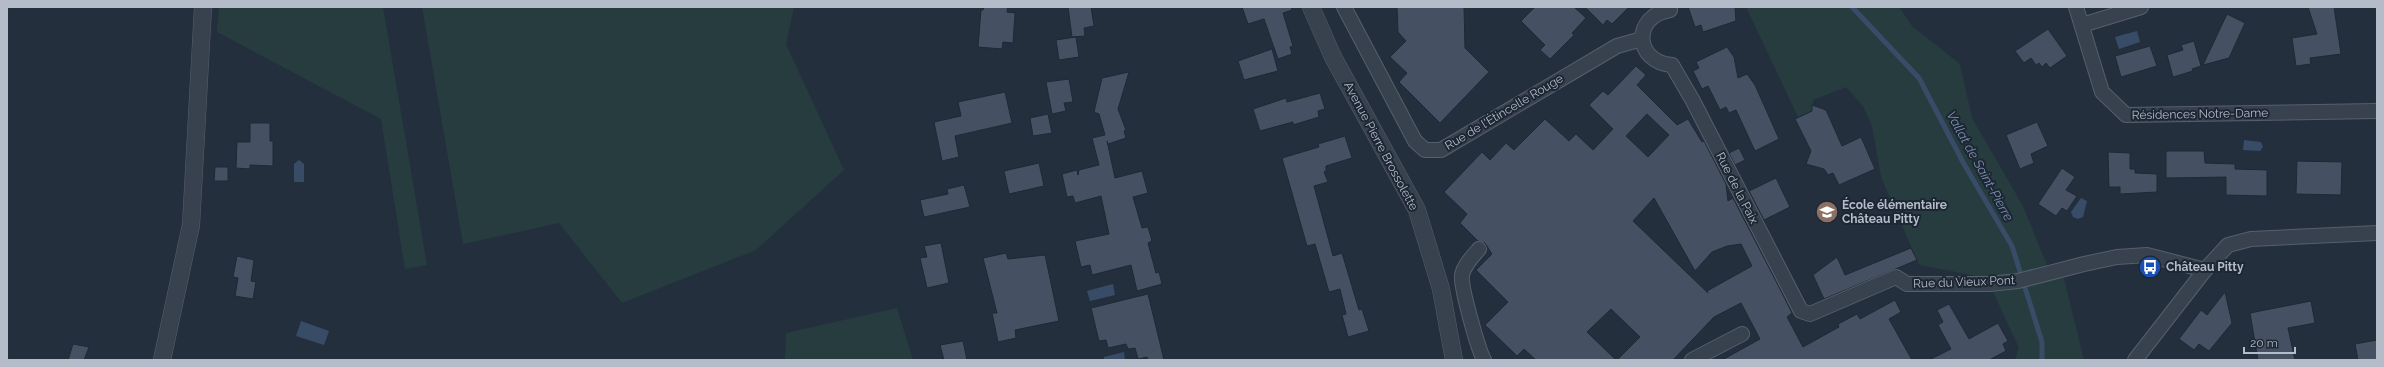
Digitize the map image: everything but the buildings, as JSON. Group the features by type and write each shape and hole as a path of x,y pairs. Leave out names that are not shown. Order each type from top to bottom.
{"street":[{"path":"162,360 192,225 203,7"},
{"name":"Avenue Pierre Brossolette","path":"1311,7 1333,57 1417,210 1441,289 1454,360"},
{"name":"Rue de l'Étincelle Rouge","path":"1344,7 1415,141 1425,150 1441,150 1617,46 1642,39"},
{"name":"Résidences Notre-Dame","path":"2076,7 2102,92 2126,115 2377,111"},
{"path":"2082,25 2141,7"},
{"path":"1642,39 1643,30 1654,16 1670,9"},
{"name":"Rue de la Paix","path":"1642,39 1649,55 1664,64 1672,65 1694,101 1801,311"},
{"path":"2135,360 2205,270 2228,245 2252,239 2377,232"},
{"path":"1479,249 1470,258 1462,276 1477,347 1484,360"},
{"name":"Rue du Vieux Pont","path":"1801,311 1810,314 1896,278 1907,284 1989,284 2023,280 2097,261 2148,254 2205,270"},
{"path":"1692,360 1742,334"}],"green space":[{"path":"219,7 383,7 427,265 405,269 381,119 217,32"},
{"path":"422,7 794,7 786,44 844,170 756,250 622,303 559,223 463,244"},
{"path":"1746,7 1899,7 1912,26 1960,64 1972,118 2023,206 2047,265 2064,279 2084,360 2015,360 2019,348 1994,294 1977,276 1919,265 1881,177 1872,126 1863,106 1846,87 1813,100 1812,111 1798,117"},
{"path":"897,308 913,360 785,360 786,333"}],"water":[{"path":"2137,31 2140,42 2119,49 2115,37"},
{"path":"2244,140 2261,142 2263,147 2260,151 2243,150"},
{"path":"299,160 304,164 304,182 294,182 294,164"},
{"path":"2081,198 2087,201 2083,217 2078,219 2073,217 2071,212"},
{"path":"1113,284 1115,295 1090,301 1087,291"},
{"path":"301,321 329,331 324,345 296,336"},
{"path":"1124,352 1125,360 1104,360 1104,357"}],"waterway":[{"name":"Vallat de Saint-Pierre","path":"1852,7 1919,78 1964,164 2012,246 2042,342 2042,360"}],"place":[{"name":"École élémentaire Château Pitty","path":"1827,212"},
{"name":"Château Pitty","path":"2150,267"}]}
